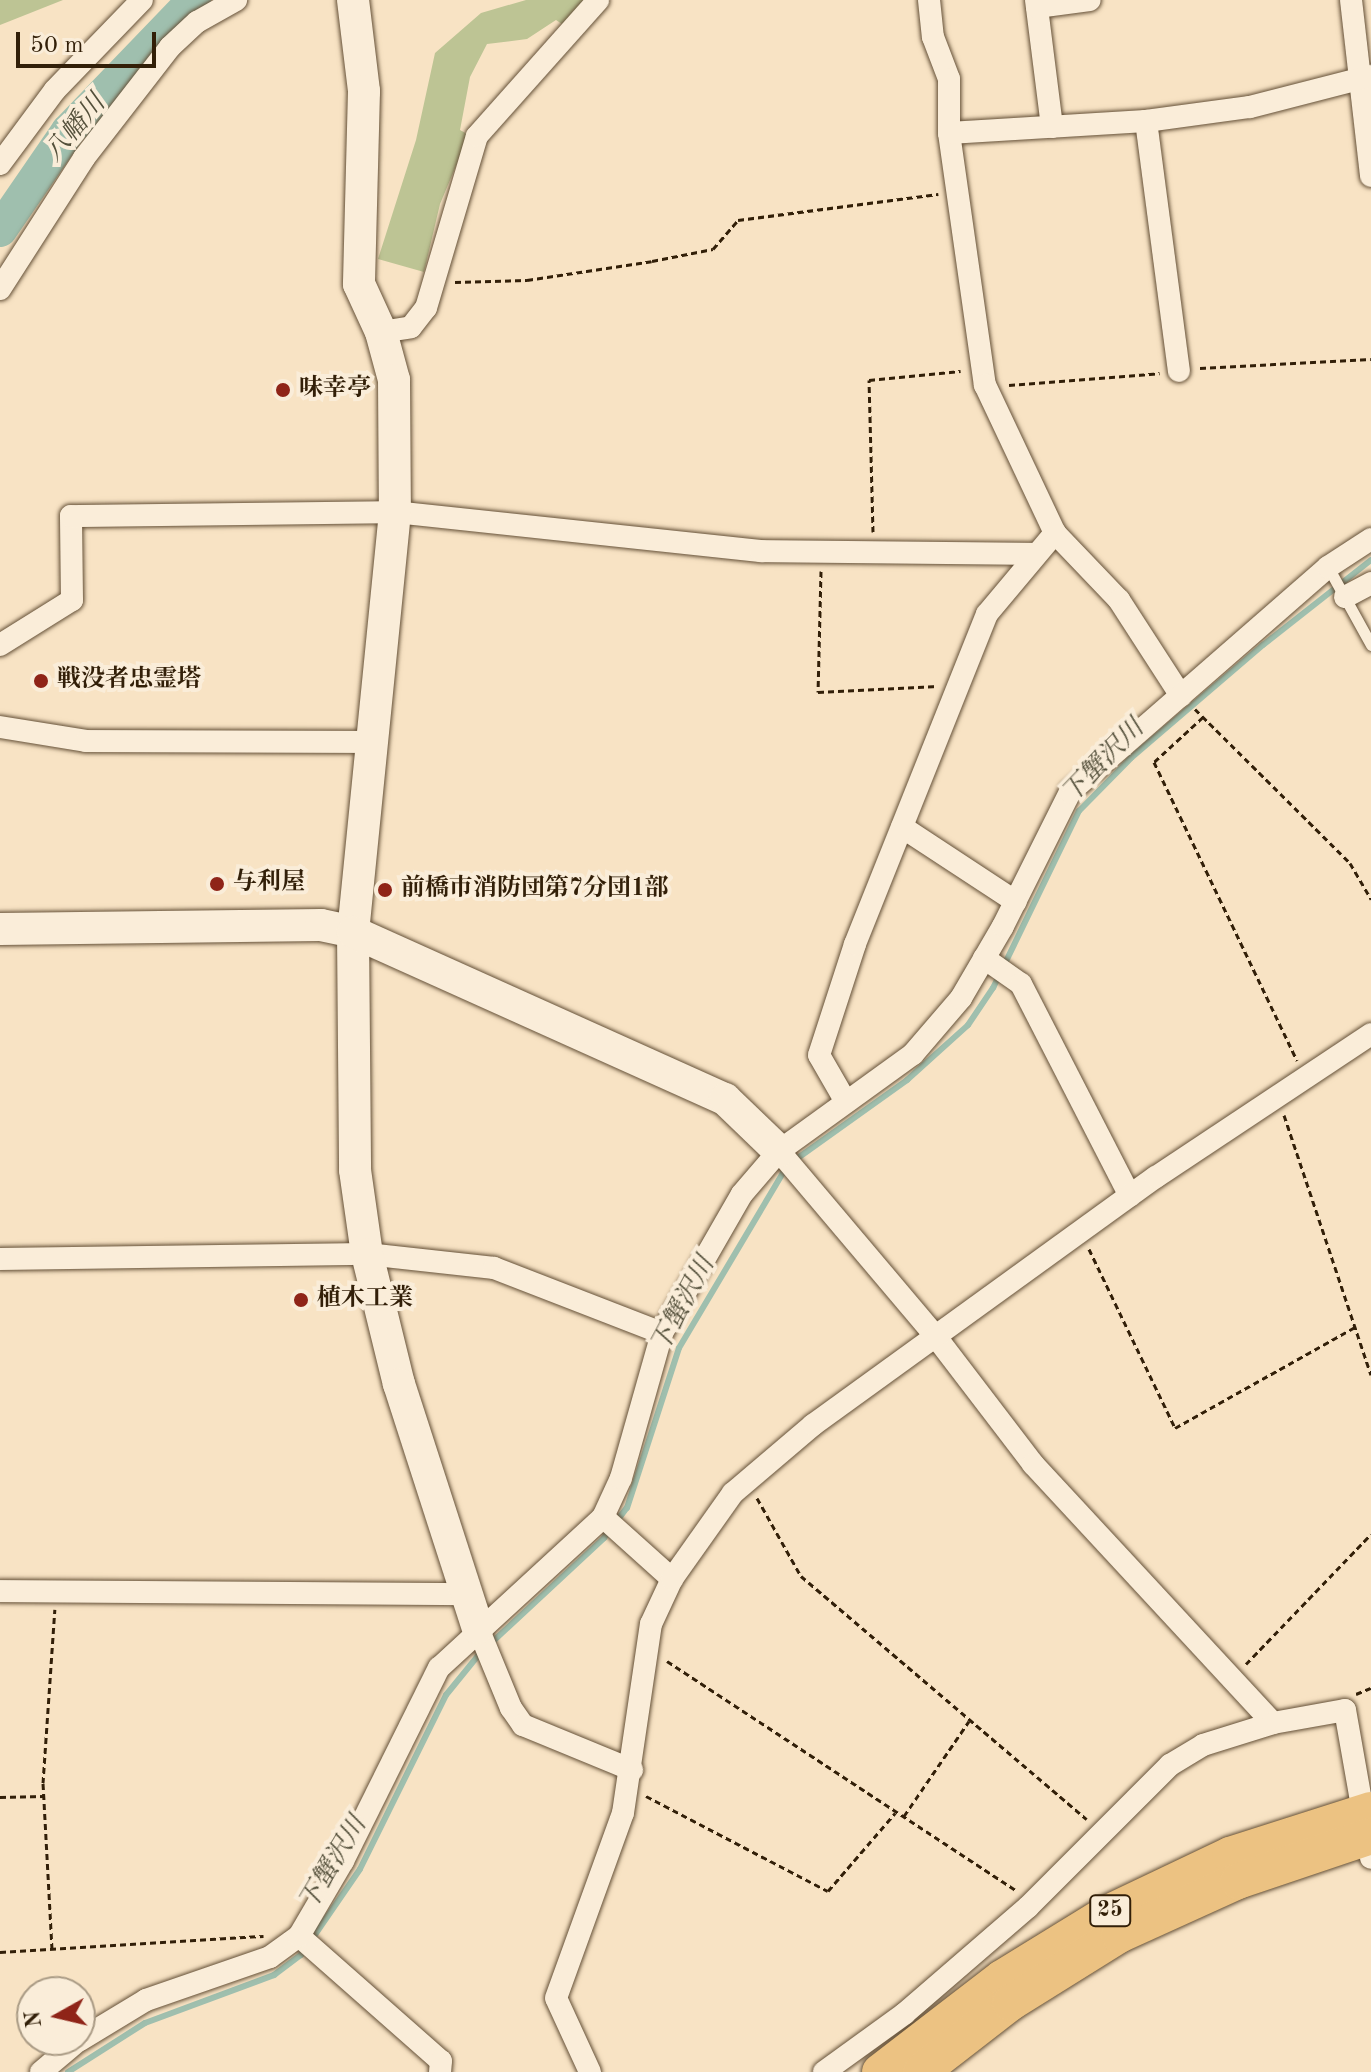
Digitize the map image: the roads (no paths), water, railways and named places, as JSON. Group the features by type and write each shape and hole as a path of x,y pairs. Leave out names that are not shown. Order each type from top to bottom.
{"main road":[{"name":"25","path":"880,2072 1002,1978 1086,1924 1230,1855 1369,1830"},
{"name":"25","path":"921,2072 1010,2003 1119,1935 1238,1881 1369,1830"}],"street":[{"path":"0,164 55,90 142,0"},
{"path":"0,289 84,158 170,47 197,22 236,0"},
{"path":"353,0 364,91 359,284 381,332 394,380 395,512 353,932 355,1170 367,1254 399,1384 478,1628 523,1725 630,1778"},
{"path":"381,332 411,327 426,308 477,136 598,0"},
{"path":"929,0 933,37 949,79 949,133 985,385 1055,533 1119,600 1181,696"},
{"path":"1052,127 1037,4 1090,0"},
{"path":"1351,0 1365,78 1371,176"},
{"path":"949,133 1146,121 1250,107 1365,78"},
{"path":"1146,121 1179,371"},
{"path":"0,645 72,600 71,516 395,512 761,551 1033,554"},
{"path":"846,1102 819,1055 855,944 987,614 1033,554 1055,533"},
{"path":"96,2030 146,2000 270,1957 299,1936 343,1861 439,1668 478,1628 603,1517 621,1478 662,1333 742,1194 779,1151 913,1054 961,998 1016,902 1070,792 1328,567 1371,539"},
{"path":"1345,597 1371,583"},
{"path":"0,727 86,741 370,742"},
{"path":"902,827 1016,902"},
{"path":"0,929 321,925 353,932 725,1099 779,1151 936,1337 1033,1464 1273,1723"},
{"path":"984,958 1021,984 1130,1196"},
{"path":"590,2072 556,1998 630,1778 651,1624 672,1579 747,1481 813,1425 1130,1196 1371,1034"},
{"path":"0,1259 367,1254 494,1268 662,1333"},
{"path":"603,1517 672,1579"},
{"path":"0,1591 467,1594"},
{"path":"824,2072 904,2014 1033,1902 1170,1765 1203,1745 1273,1723 1345,1710 1369,1830"},
{"path":"299,1936 441,2061 440,2072"},
{"path":"41,2072 60,2056"}],"lane":[{"path":"1328,567 1371,645"}],"waterway":[{"name":"八幡川","path":"0,230 68,131 194,0"},
{"name":"下蟹沢川","path":"795,1160 907,1080 968,1025 993,988 1079,811 1131,758 1263,645 1371,560"},
{"name":"下蟹沢川","path":"489,1645 604,1538 627,1508 679,1348 786,1168"},
{"name":"下蟹沢川","path":"68,2072 145,2023 274,1975 301,1955 360,1869 446,1695 481,1652"}],"place":[{"name":"味幸亭","path":"283,390"},
{"name":"戦没者忠霊塔","path":"41,681"},
{"name":"与利屋","path":"217,884"},
{"name":"前橋市消防団第7分団1部","path":"385,890"},
{"name":"植木工業","path":"301,1300"}]}
